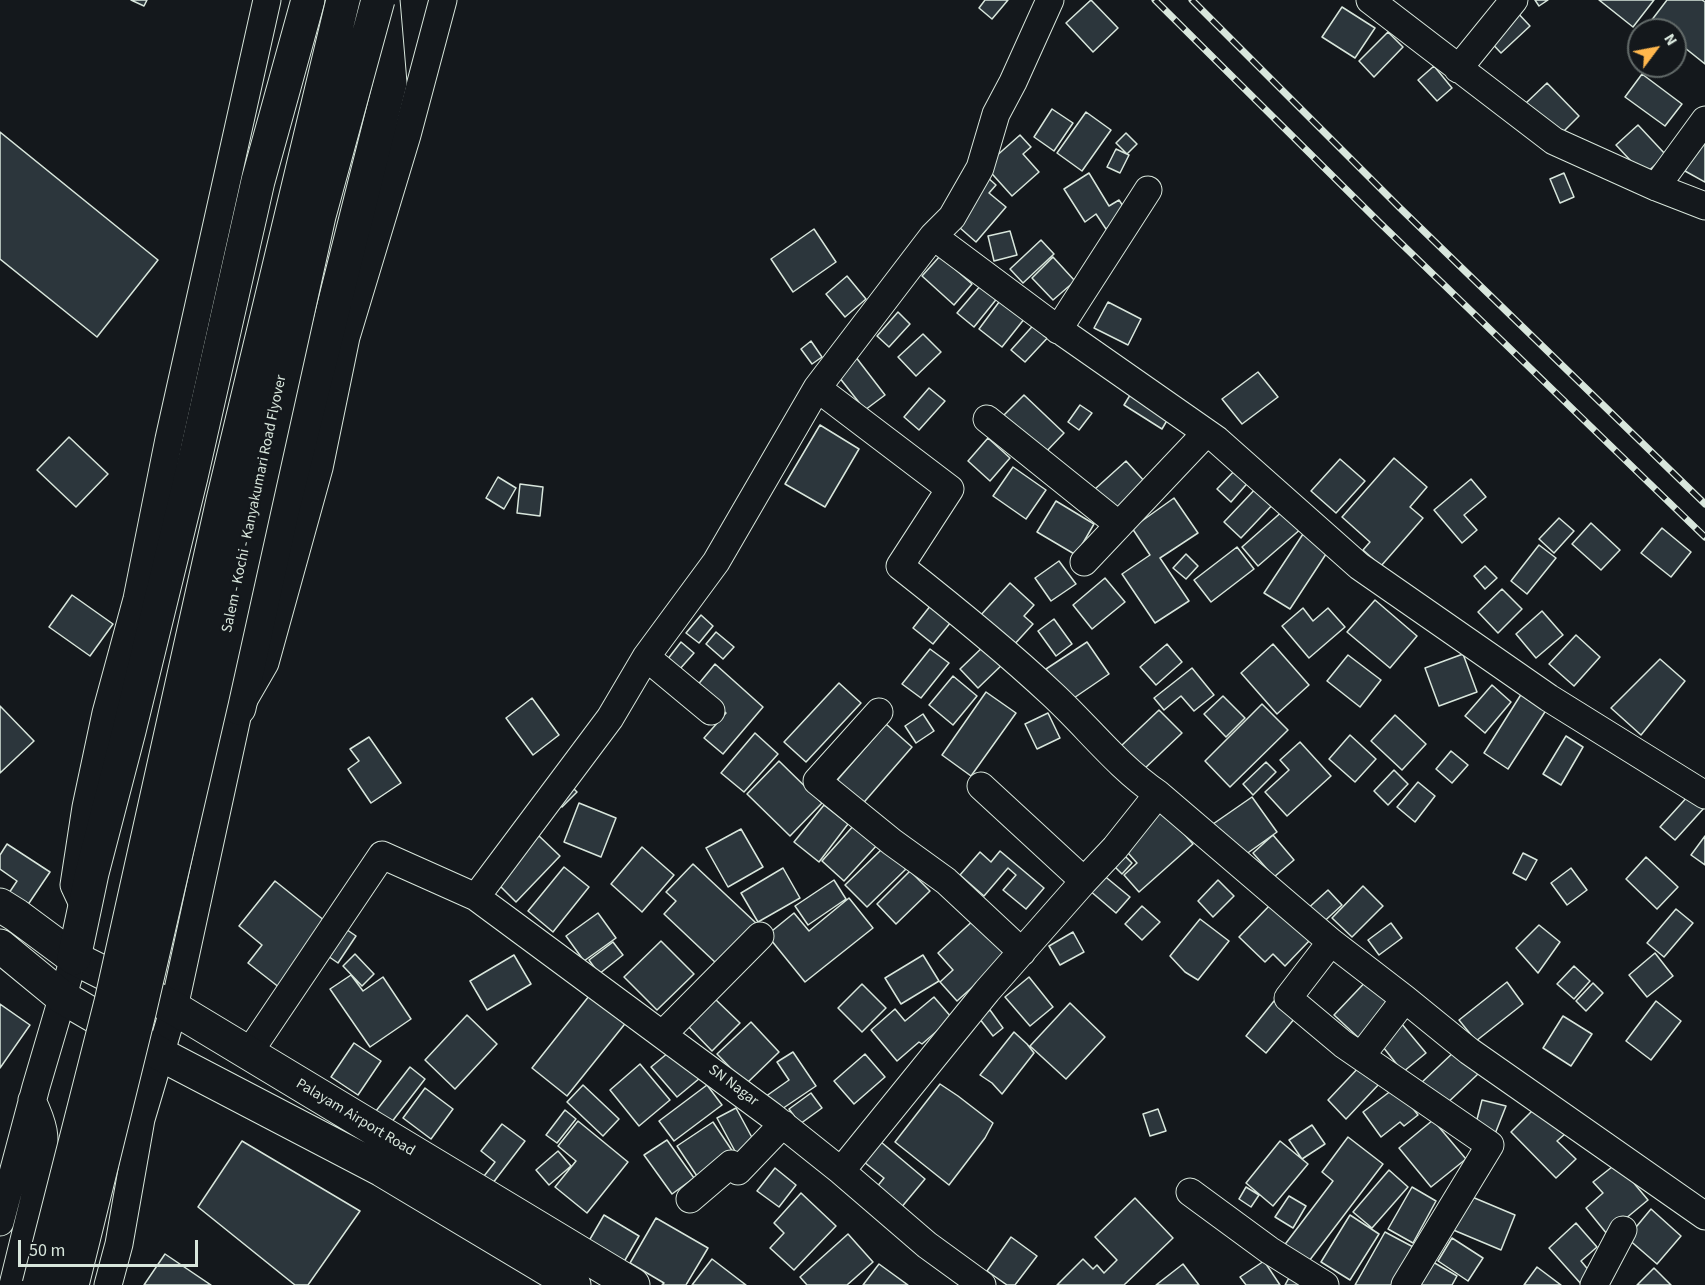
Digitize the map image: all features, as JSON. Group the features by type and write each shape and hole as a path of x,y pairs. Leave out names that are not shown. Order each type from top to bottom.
{"main road":[{"path":"74,958 191,477 258,181 308,0"},
{"name":"Salem - Kochi - Kanyakumari Road Flyover","path":"126,1006 223,500 343,0"},
{"name":"Salem - Kochi - Kanyakumari Road Flyover","path":"126,1006 212,698 319,216 378,0"},
{"path":"239,708 282,512 390,83 383,0"},
{"name":"Palayam Airport Road","path":"0,905 74,958 174,1008 633,1285"},
{"name":"Palayam Airport Road","path":"0,946 62,997 160,1054 382,1170 574,1285"},
{"path":"39,1285 126,1006"},
{"path":"72,1285 126,1006"}],"street":[{"path":"85,906 74,885 86,807 106,713 137,599 169,439 267,0"},
{"path":"108,1285 119,1244 141,1119 174,1008 239,708 265,663 319,468 346,337 443,0"},
{"path":"476,897 610,718 646,657 716,562 816,388 933,236 952,217 980,168 996,114 1050,0"},
{"path":"1370,0 1554,141 1656,187 1705,206"},
{"path":"1458,69 1514,0"},
{"path":"1656,187 1705,120"},
{"path":"1058,330 1148,190"},
{"path":"933,236 1058,330 1217,440 1359,566 1549,698 1705,795"},
{"path":"816,388 950,489 900,566 985,633 1053,694 1142,783 1158,794 1331,942 1469,1051 1705,1216"},
{"path":"987,419 1119,525"},
{"path":"1084,562 1206,433"},
{"path":"646,657 711,711"},
{"path":"879,712 817,781 892,842 946,881 1022,951"},
{"path":"981,786 1084,880"},
{"path":"842,1171 974,1007 1084,880 1115,848 1158,794"},
{"name":"SN Nagar","path":"248,1054 382,855 476,897 783,1124 842,1171 927,1245 982,1285"},
{"path":"663,1034 760,936"},
{"path":"1331,942 1288,998 1343,1044 1490,1145 1405,1285"},
{"path":"0,1222 32,1100 74,958"},
{"path":"1361,1056 1405,999"},
{"path":"13,1285 45,1148 43,1123 32,1100"},
{"path":"690,1199 731,1164 738,1171 783,1124"},
{"path":"1190,1192 1269,1250 1325,1285"},
{"path":"1594,1285 1623,1230"}],"building":[{"path":"131,0 147,0 144,6"},
{"path":"985,0 1008,0 992,19 979,8"},
{"path":"1091,0 1118,28 1093,52 1066,23"},
{"path":"1535,0 1548,0 1539,6"},
{"path":"1599,0 1654,0 1640,18 1627,18 1627,22"},
{"path":"1667,0 1702,0 1705,2 1705,64 1687,50 1687,18 1653,18"},
{"path":"1342,7 1375,28 1355,58 1322,37"},
{"path":"1515,10 1530,26 1501,53 1486,37"},
{"path":"1388,32 1403,47 1374,77 1359,61"},
{"path":"1434,66 1452,88 1437,101 1418,80"},
{"path":"1639,78 1647,78 1682,104 1665,126 1625,97"},
{"path":"1547,83 1579,116 1559,136 1526,103"},
{"path":"1052,109 1073,123 1054,151 1034,137"},
{"path":"1086,112 1111,130 1082,171 1057,153"},
{"path":"1638,125 1666,155 1644,175 1616,145"},
{"path":"0,132 158,260 97,337 0,259"},
{"path":"1126,133 1137,144 1127,154 1116,143"},
{"path":"1705,134 1705,182 1685,171"},
{"path":"1020,135 1031,147 1023,154 1039,172 1012,196 985,166"},
{"path":"1116,149 1129,155 1120,173 1107,167"},
{"path":"1089,173 1109,206 1119,200 1129,215 1106,229 1096,214 1085,222 1064,189"},
{"path":"1564,173 1574,197 1560,203 1550,179"},
{"path":"987,177 996,185 989,193 1006,207 976,242 951,220"},
{"path":"814,229 836,262 793,292 771,259"},
{"path":"1010,231 1017,255 994,261 988,236"},
{"path":"1041,240 1054,254 1023,283 1010,269"},
{"path":"940,256 972,284 954,305 922,276"},
{"path":"1053,257 1075,281 1053,300 1032,278"},
{"path":"847,276 866,299 845,317 826,294"},
{"path":"987,278 1003,291 974,327 957,313"},
{"path":"1005,294 1029,313 1002,347 979,329"},
{"path":"1108,302 1141,319 1128,345 1094,328"},
{"path":"898,312 910,324 889,347 877,336"},
{"path":"1038,320 1052,333 1025,362 1011,350"},
{"path":"923,334 941,352 916,376 898,357"},
{"path":"811,341 822,357 812,364 801,349"},
{"path":"855,356 885,395 865,410 835,372"},
{"path":"1258,372 1278,397 1242,424 1222,399"},
{"path":"1135,387 1173,410 1162,429 1124,405"},
{"path":"929,388 945,401 919,430 904,417"},
{"path":"1024,395 1064,433 1042,456 1002,417"},
{"path":"1080,405 1092,413 1079,430 1068,422"},
{"path":"820,425 859,449 825,507 785,484"},
{"path":"69,437 108,474 76,507 37,470"},
{"path":"988,438 1010,458 990,481 968,461"},
{"path":"1394,458 1427,487 1410,507 1423,518 1381,566 1363,550 1370,542 1342,517"},
{"path":"1340,459 1365,481 1336,513 1311,491"},
{"path":"1126,461 1146,483 1115,511 1095,489"},
{"path":"1239,466 1252,478 1231,502 1217,489"},
{"path":"1013,467 1046,490 1026,519 993,496"},
{"path":"498,477 516,488 504,509 486,498"},
{"path":"1471,479 1486,497 1464,515 1477,530 1462,543 1434,510"},
{"path":"520,484 543,487 540,516 517,513"},
{"path":"1260,484 1277,500 1241,538 1224,522"},
{"path":"1174,498 1198,533 1160,558 1189,601 1155,623 1122,574 1150,555 1132,528"},
{"path":"1056,501 1094,524 1076,555 1037,532"},
{"path":"1285,509 1302,528 1258,566 1242,547"},
{"path":"1559,518 1574,531 1554,553 1539,539"},
{"path":"1591,523 1620,550 1601,570 1572,544"},
{"path":"1662,528 1691,552 1671,577 1641,553"},
{"path":"1303,534 1328,551 1290,609 1264,593"},
{"path":"1539,545 1556,558 1527,594 1511,581"},
{"path":"1237,547 1254,569 1211,602 1194,580"},
{"path":"1186,554 1198,566 1186,579 1173,568"},
{"path":"1059,561 1076,584 1051,601 1035,578"},
{"path":"1485,566 1497,578 1485,589 1474,576"},
{"path":"1105,578 1125,602 1092,629 1073,605"},
{"path":"1010,583 1034,605 1024,616 1033,624 1012,647 979,617"},
{"path":"1502,589 1522,609 1498,633 1478,612"},
{"path":"72,595 113,624 90,656 49,627"},
{"path":"1375,600 1417,636 1390,668 1347,632"},
{"path":"931,605 951,622 933,644 913,628"},
{"path":"1303,608 1313,621 1328,608 1345,627 1309,658 1282,626"},
{"path":"1542,611 1563,635 1536,658 1516,634"},
{"path":"701,615 713,626 699,643 686,633"},
{"path":"1054,619 1072,644 1056,656 1038,631"},
{"path":"716,632 734,647 723,659 706,644"},
{"path":"1576,635 1600,657 1574,686 1549,664"},
{"path":"681,642 694,653 679,670 667,660"},
{"path":"988,642 1006,661 978,688 960,669"},
{"path":"1087,642 1109,674 1068,702 1046,669"},
{"path":"1167,644 1182,662 1156,685 1140,667"},
{"path":"1273,644 1309,685 1277,714 1241,673"},
{"path":"930,649 949,663 921,698 902,684"},
{"path":"1463,654 1477,692 1439,706 1425,668"},
{"path":"1348,655 1381,680 1360,707 1327,681"},
{"path":"1660,659 1685,681 1641,735 1611,708"},
{"path":"715,664 763,707 723,754 704,738 726,713 696,687"},
{"path":"1192,668 1214,695 1194,711 1181,696 1164,710 1154,698"},
{"path":"953,676 977,696 953,725 929,705"},
{"path":"839,683 861,703 806,762 784,742"},
{"path":"1492,685 1511,702 1485,733 1465,716"},
{"path":"1527,685 1552,701 1508,769 1484,753"},
{"path":"986,692 1016,713 971,776 942,755"},
{"path":"1223,696 1245,718 1226,737 1204,714"},
{"path":"532,698 559,735 533,755 506,718"},
{"path":"1262,704 1288,730 1230,787 1205,761"},
{"path":"0,706 34,741 0,773"},
{"path":"1159,710 1182,733 1143,770 1121,746"},
{"path":"1048,713 1060,738 1037,749 1025,724"},
{"path":"923,714 934,731 916,743 905,726"},
{"path":"1395,715 1426,744 1402,770 1371,741"},
{"path":"886,724 912,747 859,808 833,785"},
{"path":"755,733 778,754 744,792 721,773"},
{"path":"1350,735 1376,759 1355,782 1329,759"},
{"path":"1566,736 1583,747 1561,785 1543,774"},
{"path":"369,737 401,783 371,803 348,769 359,761 350,749"},
{"path":"1300,742 1331,776 1287,816 1265,792 1289,770 1280,760"},
{"path":"1451,751 1468,765 1452,783 1436,769"},
{"path":"779,761 822,803 790,836 747,794"},
{"path":"1266,762 1276,772 1253,795 1243,784"},
{"path":"1394,770 1408,784 1388,805 1374,791"},
{"path":"1418,782 1435,796 1415,822 1397,807"},
{"path":"568,783 577,792 562,807 553,797"},
{"path":"1689,795 1704,808 1675,840 1660,827"},
{"path":"1252,797 1277,832 1238,860 1213,824"},
{"path":"579,803 616,818 601,857 564,842"},
{"path":"824,805 848,824 819,862 794,842"},
{"path":"1162,809 1193,844 1139,892 1124,875 1137,863 1121,845"},
{"path":"855,824 878,844 844,881 822,861"},
{"path":"741,829 763,867 728,887 706,848"},
{"path":"538,835 560,856 516,902 494,880"},
{"path":"1273,835 1294,860 1274,877 1253,853"},
{"path":"1705,836 1705,865 1691,855"},
{"path":"7,844 50,872 25,909 7,896 17,881 0,869 0,855"},
{"path":"642,847 674,875 642,912 611,884"},
{"path":"884,847 906,869 867,907 845,885"},
{"path":"1119,850 1132,863 1122,874 1109,861"},
{"path":"1000,851 1044,888 1026,909 1003,890 1016,875 1008,868 984,896 960,875 980,852 991,862"},
{"path":"1523,853 1537,860 1526,880 1513,873"},
{"path":"1646,857 1678,887 1657,909 1626,879"},
{"path":"693,864 756,923 717,964 664,914 676,901 666,892"},
{"path":"564,867 589,887 553,932 528,911"},
{"path":"783,868 800,898 758,922 741,893"},
{"path":"1571,868 1587,890 1567,905 1551,883"},
{"path":"910,871 930,891 896,924 877,904"},
{"path":"1102,874 1130,897 1116,913 1089,890"},
{"path":"834,880 846,899 808,925 795,906"},
{"path":"1218,880 1234,896 1213,917 1198,901"},
{"path":"275,881 330,925 280,988 248,963 262,945 239,926"},
{"path":"1363,886 1383,906 1352,937 1332,918"},
{"path":"1328,890 1342,905 1318,927 1304,912"},
{"path":"849,898 873,928 805,982 767,935 794,913 809,931"},
{"path":"1272,903 1310,940 1285,966 1273,954 1265,962 1239,937"},
{"path":"1142,906 1160,922 1142,940 1125,924"},
{"path":"1676,909 1693,923 1664,957 1647,943"},
{"path":"598,913 616,938 584,961 566,936"},
{"path":"977,917 1010,953 957,1001 940,982 953,970 938,953"},
{"path":"1200,919 1229,941 1198,980 1185,972 1170,956"},
{"path":"1391,923 1402,938 1379,955 1368,940"},
{"path":"340,925 356,936 338,963 322,952"},
{"path":"1539,925 1560,942 1538,973 1516,948"},
{"path":"1073,932 1084,952 1060,965 1049,946"},
{"path":"661,941 694,974 657,1010 624,977"},
{"path":"613,942 623,955 599,974 589,960"},
{"path":"1655,953 1673,976 1647,997 1629,975"},
{"path":"355,954 374,974 362,986 343,966"},
{"path":"514,955 531,984 487,1010 470,981"},
{"path":"923,955 939,981 901,1004 885,978"},
{"path":"1574,966 1590,981 1574,999 1557,984"},
{"path":"351,975 363,991 383,977 411,1019 370,1047 330,989"},
{"path":"1372,975 1398,999 1361,1040 1334,1015"},
{"path":"1029,977 1053,1007 1030,1026 1005,997"},
{"path":"1507,982 1523,1004 1476,1041 1459,1020"},
{"path":"1593,983 1603,993 1586,1011 1576,1001"},
{"path":"862,984 886,1008 862,1032 838,1008"},
{"path":"593,991 628,1020 567,1096 532,1068"},
{"path":"713,997 740,1023 712,1051 686,1024"},
{"path":"934,997 952,1018 922,1044 919,1042 897,1061 871,1030 895,1009 905,1021"},
{"path":"1274,1001 1295,1018 1266,1053 1246,1036"},
{"path":"1656,1001 1681,1021 1651,1060 1626,1041"},
{"path":"1070,1003 1105,1037 1066,1079 1030,1046"},
{"path":"0,1004 30,1025 0,1068"},
{"path":"990,1010 1003,1028 993,1036 979,1018"},
{"path":"467,1015 497,1044 455,1089 425,1060"},
{"path":"1563,1016 1592,1034 1571,1066 1543,1048"},
{"path":"751,1022 779,1052 746,1084 717,1054"},
{"path":"1401,1023 1426,1053 1403,1072 1379,1042"},
{"path":"1014,1032 1034,1053 1002,1094 980,1075"},
{"path":"354,1043 381,1061 358,1095 331,1077"},
{"path":"674,1048 700,1078 677,1097 651,1067"},
{"path":"1456,1050 1478,1074 1443,1107 1420,1084"},
{"path":"793,1052 816,1086 773,1115 762,1099 789,1080 777,1062"},
{"path":"865,1054 885,1077 854,1104 834,1081"},
{"path":"640,1064 670,1100 639,1126 610,1090"},
{"path":"1362,1064 1381,1082 1346,1119 1328,1100"},
{"path":"410,1067 425,1079 384,1132 369,1120"},
{"path":"940,1084 993,1123 985,1138 949,1185 895,1142"},
{"path":"583,1085 619,1119 603,1136 567,1102"},
{"path":"707,1085 722,1105 674,1141 659,1121"},
{"path":"1396,1087 1418,1115 1404,1126 1400,1122 1381,1137 1363,1112"},
{"path":"425,1088 453,1109 431,1139 403,1118"},
{"path":"811,1093 822,1108 800,1124 789,1109"},
{"path":"1482,1100 1506,1106 1493,1139 1475,1127"},
{"path":"1537,1106 1565,1134 1557,1141 1576,1159 1556,1178 1511,1132"},
{"path":"736,1108 755,1143 736,1153 717,1118"},
{"path":"1158,1109 1166,1131 1150,1136 1143,1114"},
{"path":"565,1110 576,1119 557,1143 546,1135"},
{"path":"1433,1120 1466,1159 1431,1187 1399,1148"},
{"path":"578,1121 628,1162 587,1213 555,1187 576,1161 558,1146"},
{"path":"713,1122 733,1152 697,1176 677,1146"},
{"path":"502,1124 525,1141 486,1192 477,1185 495,1162 481,1151"},
{"path":"1312,1125 1325,1144 1302,1159 1289,1140"},
{"path":"1348,1137 1383,1164 1306,1265 1283,1247 1333,1181 1322,1172"},
{"path":"667,1140 694,1178 672,1194 644,1155"},
{"path":"242,1141 360,1211 308,1285 295,1285 198,1207"},
{"path":"1280,1141 1308,1164 1273,1206 1246,1183"},
{"path":"881,1142 925,1179 900,1209 876,1188 884,1178 864,1162"},
{"path":"558,1151 571,1166 549,1185 536,1170"},
{"path":"1617,1163 1648,1200 1607,1234 1586,1208 1603,1193 1593,1182"},
{"path":"775,1168 796,1185 779,1207 757,1191"},
{"path":"1389,1170 1408,1187 1372,1228 1353,1212"},
{"path":"1246,1187 1259,1195 1251,1207 1239,1199"},
{"path":"1412,1187 1436,1201 1413,1243 1388,1229"},
{"path":"801,1193 836,1226 794,1270 770,1248 784,1233 774,1223"},
{"path":"1465,1194 1515,1215 1501,1250 1451,1229"},
{"path":"1289,1196 1306,1206 1293,1228 1275,1217"},
{"path":"1135,1198 1173,1238 1124,1285 1057,1285 1083,1259 1093,1269 1097,1265 1104,1273 1117,1260 1095,1237"},
{"path":"1651,1209 1681,1236 1657,1264 1627,1238"},
{"path":"604,1215 639,1236 621,1267 586,1246"},
{"path":"1350,1215 1379,1234 1350,1280 1321,1262"},
{"path":"656,1218 708,1248 686,1285 662,1285 664,1283 630,1263"},
{"path":"1576,1223 1597,1247 1581,1261 1595,1278 1582,1285 1549,1248"},
{"path":"1385,1232 1417,1249 1397,1285 1355,1285"},
{"path":"848,1234 873,1262 847,1285 807,1285 800,1277"},
{"path":"1011,1237 1037,1256 1015,1285 1007,1285 987,1271"},
{"path":"1452,1238 1483,1258 1468,1281 1438,1261"},
{"path":"165,1254 211,1285 144,1285"},
{"path":"712,1259 746,1285 692,1285"},
{"path":"1264,1261 1280,1285 1246,1285 1240,1277"},
{"path":"1433,1262 1457,1276 1452,1285 1419,1285"},
{"path":"879,1264 908,1285 863,1285"},
{"path":"1183,1264 1199,1285 1156,1285"},
{"path":"1537,1267 1561,1285 1524,1285"},
{"path":"1654,1268 1671,1285 1637,1285"},
{"path":"1290,1276 1306,1285 1285,1285"}],"railway":[{"path":"1155,0 1380,223 1705,537"},
{"path":"1192,0 1400,208 1705,504"}]}
